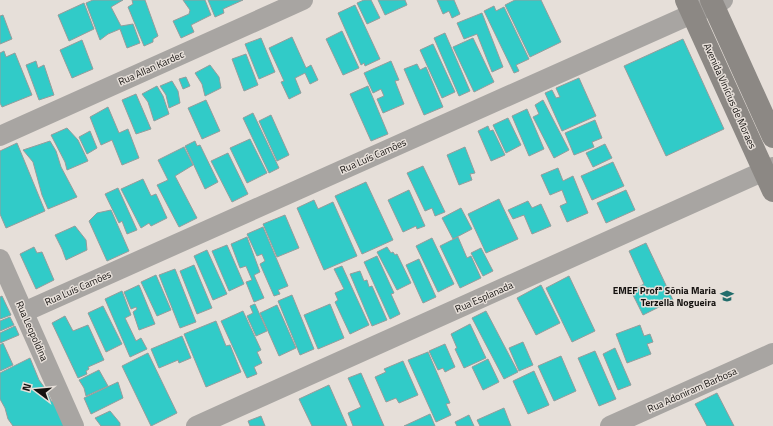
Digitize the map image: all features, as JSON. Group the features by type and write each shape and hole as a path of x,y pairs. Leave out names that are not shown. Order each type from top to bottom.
{"street":[{"name":"Rua Allan Kardec","path":"0,136 303,0"},
{"name":"Rua Luís Camões","path":"24,312 690,7 716,1"},
{"path":"716,1 773,137"},
{"name":"Avenida Vinícius de Moraes","path":"690,7 769,169 773,191"},
{"name":"Rua Esplanada","path":"196,426 769,169"},
{"name":"Rua Leopoldina","path":"0,259 74,426"},
{"name":"Rua Adoniram Barbosa","path":"610,426 773,353"}],"building":[{"path":"93,0 123,0 111,7 121,26 133,24 140,43 127,48 120,29 108,34 100,40 86,3"},
{"path":"132,0 145,0 158,36 153,39 153,42 144,46 128,7 133,4"},
{"path":"183,0 205,0 211,15 191,25 194,32 181,38 173,21 189,14 190,10"},
{"path":"208,0 243,0 223,9 224,13 215,17"},
{"path":"364,0 371,0 380,18 367,24 357,3"},
{"path":"378,0 405,0 407,5 385,15"},
{"path":"437,0 454,0 460,14 452,18 449,11 443,14"},
{"path":"515,0 541,0 561,42 530,57 505,5"},
{"path":"84,3 94,29 69,41 58,15"},
{"path":"355,5 380,59 365,66 364,63 361,65 338,13"},
{"path":"494,6 496,11 504,7 529,59 516,65 519,71 514,73 484,11"},
{"path":"482,13 503,67 492,72 477,34 464,39 457,23"},
{"path":"3,15 12,39 0,44 0,16"},
{"path":"342,31 359,68 343,75 326,39"},
{"path":"445,33 470,91 459,96 434,38"},
{"path":"292,37 306,68 311,65 318,80 310,84 305,73 295,78 301,93 289,99 281,82 284,81 269,48"},
{"path":"261,38 275,72 259,79 245,44"},
{"path":"473,38 494,82 474,92 453,47"},
{"path":"683,39 724,129 666,156 624,66"},
{"path":"82,40 93,69 72,78 60,50"},
{"path":"433,44 455,92 442,98 420,50"},
{"path":"4,51 6,57 15,53 32,95 2,107 0,103 0,53"},
{"path":"246,54 258,85 244,91 232,59"},
{"path":"36,61 38,68 44,65 54,95 39,100 26,65"},
{"path":"391,61 399,80 395,81 404,104 383,113 377,99 384,96 381,89 373,93 364,73"},
{"path":"417,64 420,70 426,67 443,107 424,115 404,69"},
{"path":"210,65 219,77 221,88 205,96 202,84 195,73"},
{"path":"186,77 190,86 183,89 179,79"},
{"path":"579,78 596,116 562,131 545,93 552,90 556,98 560,97 556,88"},
{"path":"172,81 178,91 180,103 169,108 166,95 160,86"},
{"path":"157,86 163,96 169,114 154,121 148,102 142,94"},
{"path":"368,86 388,134 371,141 350,94"},
{"path":"136,94 151,129 136,134 122,100"},
{"path":"206,100 220,131 202,139 188,108"},
{"path":"543,100 569,150 554,158 533,117 539,114 535,105"},
{"path":"108,107 119,133 128,129 139,158 122,165 112,140 101,145 90,117"},
{"path":"527,109 544,149 529,156 512,116"},
{"path":"253,113 279,168 269,173 243,118"},
{"path":"271,115 289,155 277,161 259,121"},
{"path":"508,118 521,145 506,153 493,125"},
{"path":"595,120 602,138 592,142 594,147 574,155 565,133"},
{"path":"488,126 490,131 493,130 505,155 491,161 478,131"},
{"path":"67,128 78,140 88,161 67,170 65,162 51,135"},
{"path":"90,131 97,148 87,154 79,137"},
{"path":"250,139 267,173 247,183 230,148"},
{"path":"50,141 56,151 61,167 77,197 48,209 42,195 33,162 23,150"},
{"path":"195,141 197,146 200,145 218,182 205,189 185,146"},
{"path":"17,143 45,211 6,228 0,214 0,151"},
{"path":"605,144 612,158 593,167 586,153"},
{"path":"184,147 193,165 175,176 197,218 179,227 157,185 168,180 158,160"},
{"path":"465,147 475,173 470,174 472,180 459,185 447,155"},
{"path":"228,153 248,194 232,202 211,161"},
{"path":"613,162 624,186 592,200 581,176"},
{"path":"423,166 445,212 435,216 432,208 425,211 407,173"},
{"path":"558,168 563,181 573,176 588,213 567,222 560,206 567,203 562,190 550,195 541,175"},
{"path":"143,179 151,196 156,194 167,218 151,226 149,223 141,228 121,189"},
{"path":"366,182 393,240 362,254 335,196"},
{"path":"118,188 137,230 127,234 122,221 119,223 105,194"},
{"path":"409,190 425,226 417,229 416,226 403,232 388,200"},
{"path":"626,190 635,210 606,223 597,203"},
{"path":"499,199 518,239 486,253 468,214"},
{"path":"314,200 318,209 333,202 357,256 324,270 297,208"},
{"path":"528,201 532,208 541,204 551,226 532,234 524,215 513,219 508,210"},
{"path":"461,208 472,229 453,239 442,218"},
{"path":"111,210 129,251 107,261 89,221 97,213"},
{"path":"285,215 299,248 277,257 263,224"},
{"path":"75,226 86,240 87,250 66,260 55,235"},
{"path":"263,227 288,286 278,290 280,294 274,296 260,264 265,261 262,254 257,256 247,234"},
{"path":"247,237 260,272 254,275 264,298 254,302 246,282 252,280 246,266 240,268 231,244"},
{"path":"458,237 467,258 471,256 481,278 460,288 440,246"},
{"path":"432,238 454,284 438,292 416,246"},
{"path":"646,243 673,300 643,315 631,291 644,284 629,251"},
{"path":"227,245 244,284 229,291 212,251"},
{"path":"34,247 37,253 42,252 54,280 36,289 20,254"},
{"path":"387,247 391,253 393,252 395,255 397,254 411,283 397,290 377,252"},
{"path":"481,248 493,271 483,276 471,253"},
{"path":"207,250 227,294 213,300 194,256"},
{"path":"377,256 394,293 391,294 400,314 390,319 364,262"},
{"path":"419,259 436,297 423,303 406,265"},
{"path":"194,265 212,308 197,314 180,271"},
{"path":"342,266 369,325 350,334 335,302 338,300 335,293 344,289 334,269"},
{"path":"175,269 196,322 180,328 159,275"},
{"path":"360,271 364,281 367,280 369,287 372,286 387,320 372,326 350,274"},
{"path":"156,275 171,310 157,316 141,282"},
{"path":"569,276 595,331 572,342 546,288"},
{"path":"139,285 155,324 139,330 133,312 137,309 136,307 131,309 124,292"},
{"path":"541,285 560,323 536,335 517,298"},
{"path":"122,291 131,315 125,318 136,341 141,338 147,349 130,357 105,299"},
{"path":"292,295 314,349 300,355 278,301"},
{"path":"2,296 11,315 0,319 0,297"},
{"path":"255,304 267,331 256,336 247,316 253,313 250,306"},
{"path":"330,304 344,338 318,349 304,315"},
{"path":"277,305 296,348 279,356 260,313"},
{"path":"103,306 122,344 106,352 88,313"},
{"path":"243,311 261,350 257,352 262,363 254,367 257,374 247,378 221,321"},
{"path":"486,311 518,372 504,379 472,318"},
{"path":"65,316 73,331 88,325 104,360 88,367 89,369 86,371 87,374 78,378 52,323"},
{"path":"10,317 14,325 0,331 0,321"},
{"path":"216,321 226,346 230,345 241,372 206,387 184,334"},
{"path":"470,324 486,358 464,368 455,349 457,348 451,334"},
{"path":"640,325 644,336 650,334 653,342 647,344 651,354 627,363 616,334"},
{"path":"15,326 19,335 0,343 0,333"},
{"path":"182,336 191,358 179,363 178,360 159,368 151,349"},
{"path":"523,342 533,365 519,371 509,348"},
{"path":"3,343 13,365 0,371 0,345"},
{"path":"445,344 455,367 445,372 443,368 438,370 429,351"},
{"path":"615,348 631,385 618,390 603,354"},
{"path":"595,351 616,399 599,406 578,358"},
{"path":"428,352 450,403 446,404 451,415 436,422 408,360"},
{"path":"148,353 177,413 151,426 122,366"},
{"path":"561,356 576,391 554,401 538,366"},
{"path":"30,358 39,380 47,391 51,401 56,402 66,425 13,426 8,419 5,408 0,399 0,373"},
{"path":"488,359 499,382 483,390 472,367"},
{"path":"403,361 418,395 399,403 396,398 386,402 375,377 386,372 384,369"},
{"path":"99,370 108,386 86,396 84,388 79,380"},
{"path":"534,371 549,405 528,414 513,381"},
{"path":"361,373 384,426 353,426 348,413 361,407 348,378"},
{"path":"118,382 123,398 91,414 84,398"},
{"path":"329,385 347,426 312,426 299,399"},
{"path":"717,393 734,426 707,426 695,404"},
{"path":"504,408 511,426 480,426 477,420"},
{"path":"110,411 120,423 120,426 101,426 95,418"},
{"path":"430,414 435,426 404,426"},
{"path":"469,415 474,426 457,426 455,422"},
{"path":"261,416 265,426 250,426 248,421"}],"place":[{"name":"EMEF Profª Sônia Maria Terzella Nogueira","path":"727,296"}]}
